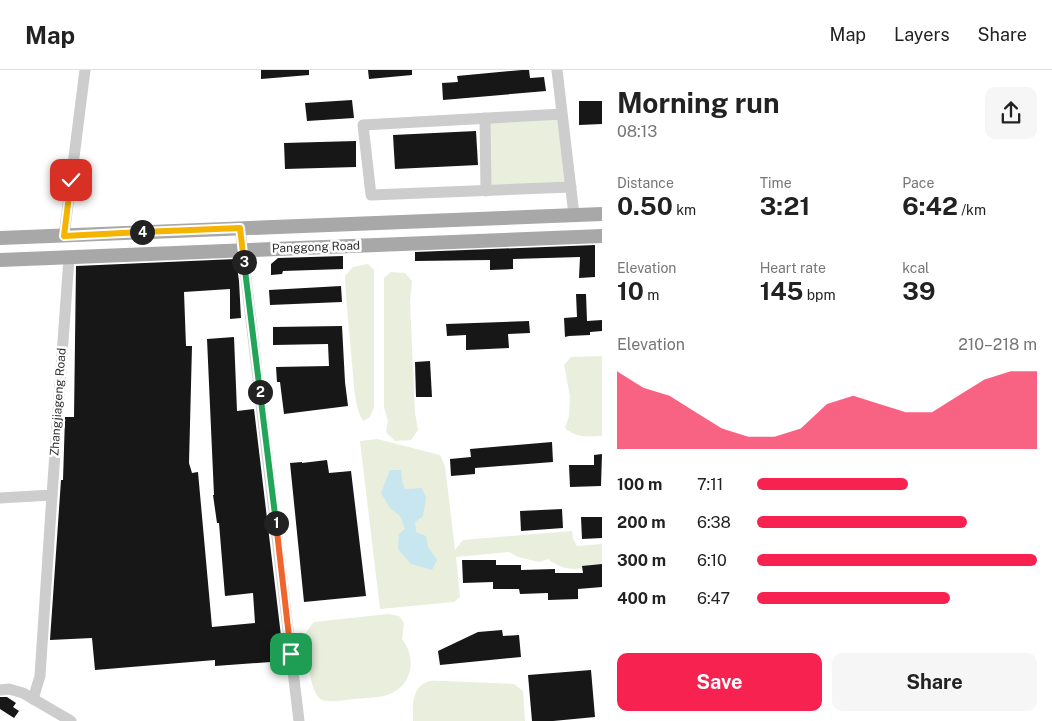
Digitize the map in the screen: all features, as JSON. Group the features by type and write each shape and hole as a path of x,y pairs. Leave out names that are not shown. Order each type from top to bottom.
{"main road":[{"name":"Panggong Road","path":"0,238 602,214"},
{"name":"Panggong Road","path":"0,260 602,236"}],"street":[{"path":"64,236 85,70"},
{"path":"557,70 574,215"},
{"path":"562,114 363,125 371,195 571,187"},
{"path":"485,118 486,191"},
{"path":"240,228 299,721"},
{"name":"Zhangjiageng Road","path":"34,699 40,676 69,258"},
{"path":"0,498 52,495"},
{"path":"0,690 9,689 23,693 71,721"}],"green space":[{"path":"562,114 571,187 486,191 485,118"},
{"path":"368,264 374,270 374,407 370,417 363,421 355,393 345,276 353,267"},
{"path":"391,272 405,273 412,281 410,302 415,413 418,430 411,440 395,441 386,432 388,421 384,407 384,278"},
{"path":"602,356 602,436 574,434 565,428 569,416 570,396 564,365 571,357"},
{"path":"377,439 440,455 445,466 455,550 463,540 572,531 573,539 577,546 602,544 602,566 574,569 562,567 548,559 539,562 518,557 509,552 456,557 460,597 454,602 380,609 360,441"},
{"path":"388,614 399,616 404,623 402,639 410,655 411,663 407,679 402,686 396,691 380,697 333,701 325,701 319,698 312,684 305,648 307,631 312,624 314,622"},
{"path":"429,681 514,684 523,691 525,721 413,721 414,699 418,689"}],"water":[{"path":"390,470 401,470 405,489 422,488 426,498 423,516 415,522 416,532 426,536 428,547 437,560 432,570 411,564 398,549 399,534 405,529 400,516 390,508 381,493"}],"building":[{"path":"261,70 309,70 309,75 261,79"},
{"path":"368,70 412,70 412,75 369,79"},
{"path":"529,70 530,78 544,77 546,91 443,100 442,83 458,82 457,76"},
{"path":"352,100 354,118 307,121 305,103"},
{"path":"579,101 602,101 602,124 579,125"},
{"path":"476,131 478,165 395,169 393,135"},
{"path":"356,141 356,167 285,169 284,143"},
{"path":"595,245 595,277 579,278 580,257 513,259 513,269 490,270 490,260 415,261 415,252"},
{"path":"343,256 343,269 283,271 282,274 271,275 271,264 278,258"},
{"path":"236,259 241,318 230,319 230,289 184,292 186,346 192,346 189,463 192,473 198,472 212,627 255,623 253,593 225,596 219,523 217,523 213,495 207,339 234,337 237,411 254,409 284,661 215,666 215,660 95,670 92,638 50,640 61,480 63,480 65,417 74,417 76,266"},
{"path":"341,286 342,302 270,305 269,290"},
{"path":"576,294 586,294 587,321 602,320 602,331 590,332 590,335 565,337 564,318 577,317"},
{"path":"529,321 530,333 508,334 509,348 466,350 466,335 447,336 446,324"},
{"path":"342,326 348,406 284,414 280,382 277,382 276,367 329,366 328,344 273,345 273,327"},
{"path":"430,361 432,397 416,397 415,362"},
{"path":"552,442 553,462 475,468 475,474 451,476 450,459 471,457 470,449"},
{"path":"602,454 601,486 570,487 569,465 594,465 594,455"},
{"path":"327,460 329,473 351,471 366,596 304,602 290,463"},
{"path":"562,509 563,528 521,531 520,511"},
{"path":"581,517 602,517 602,538 582,539"},
{"path":"462,560 496,560 496,565 521,565 521,570 555,569 555,573 583,573 582,566 602,564 602,587 578,589 578,599 548,600 548,593 520,594 519,589 493,589 493,582 463,583"},
{"path":"502,630 503,636 519,635 521,657 440,665 438,651 478,632"},
{"path":"591,670 595,717 532,721 528,675"},
{"path":"0,697 7,697 16,703 13,707 19,711 14,718 0,709"}],"route":[{"path":"71,180 64,236 240,228 291,654"}]}
